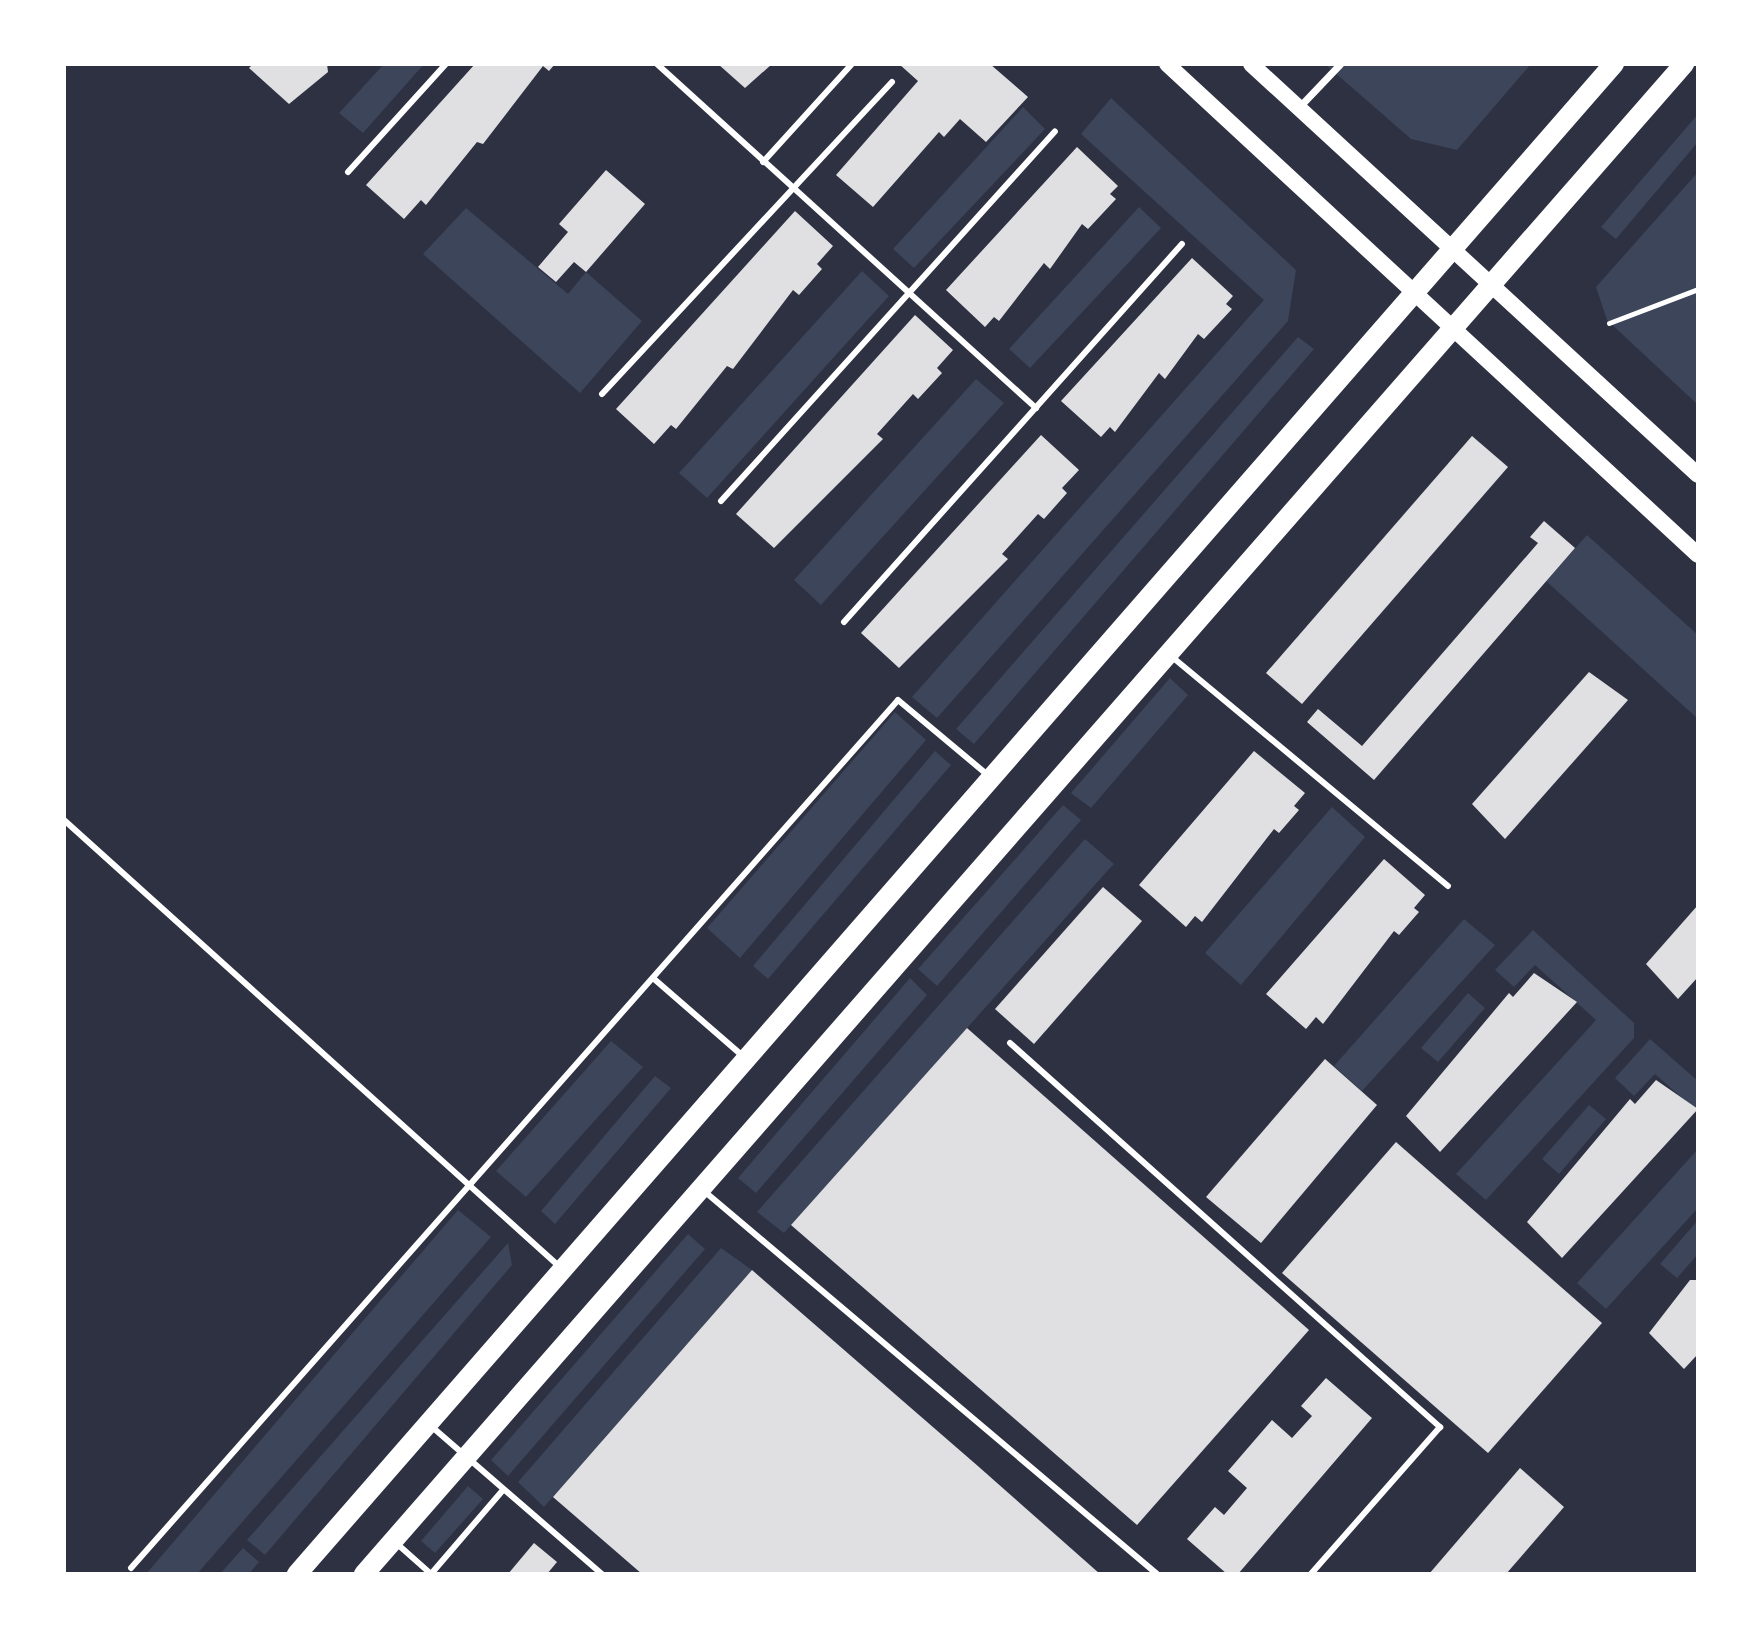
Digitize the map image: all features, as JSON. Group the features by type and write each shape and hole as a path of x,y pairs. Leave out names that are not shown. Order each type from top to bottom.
{"main road":[{"path":"1167,64 1698,555"},
{"path":"1251,64 1698,475"},
{"path":"297,1574 1614,64"},
{"path":"364,1574 1684,64"}],"street":[{"path":"1299,108 1340,64"}],"lane":[{"path":"348,172 446,64"},
{"path":"657,64 1036,408"},
{"path":"763,162 852,64"},
{"path":"602,394 892,82"},
{"path":"721,501 1055,132"},
{"path":"844,622 1182,244"},
{"path":"1168,654 1448,886"},
{"path":"131,1568 898,700 991,778"},
{"path":"64,820 563,1269"},
{"path":"653,978 746,1059"},
{"path":"1010,1043 1440,1427 1311,1574"},
{"path":"701,1188 1157,1574"},
{"path":"429,1423 465,1458 602,1574"},
{"path":"393,1541 431,1574 503,1490"}],"path":[{"path":"1609,323 1698,289"}],"shaded area":[{"path":"384,64 424,64 363,133 339,113"},
{"path":"1325,64 1531,64 1457,150 1411,139"},
{"path":"1111,98 1296,270 1288,321 937,718 912,697 1264,300 1081,134"},
{"path":"1023,107 1045,129 914,268 893,249"},
{"path":"1698,114 1698,142 1616,239 1601,227"},
{"path":"1698,172 1698,405 1607,320 1596,287"},
{"path":"1139,207 1161,228 1030,368 1009,349"},
{"path":"466,208 568,294 586,272 642,321 580,393 423,254"},
{"path":"862,271 889,296 707,498 679,473"},
{"path":"1298,337 1314,349 974,744 956,729"},
{"path":"976,379 1004,403 821,605 794,580"},
{"path":"1587,535 1698,635 1698,719 1546,581"},
{"path":"1170,678 1188,695 1091,808 1071,793"},
{"path":"895,712 926,740 740,958 707,928"},
{"path":"935,751 951,765 768,979 753,966"},
{"path":"1063,805 1081,820 937,986 918,969"},
{"path":"1332,807 1365,837 1241,985 1205,953"},
{"path":"1085,839 1114,864 784,1233 757,1212"},
{"path":"1464,919 1495,945 1362,1091 1334,1066"},
{"path":"1533,930 1634,1023 1634,1038 1486,1200 1456,1174 1596,1020 1535,965 1514,987 1495,970"},
{"path":"910,978 927,995 756,1193 738,1178"},
{"path":"1468,993 1485,1008 1438,1062 1421,1048"},
{"path":"1650,1039 1698,1081 1698,1112 1655,1074 1634,1096 1615,1078"},
{"path":"611,1041 643,1067 526,1197 496,1171"},
{"path":"655,1076 671,1088 555,1224 541,1211"},
{"path":"1589,1105 1606,1119 1559,1174 1542,1159"},
{"path":"1698,1149 1698,1208 1606,1309 1577,1283"},
{"path":"458,1210 491,1237 197,1574 146,1574"},
{"path":"1698,1220 1698,1254 1677,1278 1660,1264"},
{"path":"688,1234 705,1249 508,1476 491,1460"},
{"path":"508,1243 512,1265 265,1555 247,1540"},
{"path":"721,1248 752,1270 544,1507 518,1482"},
{"path":"468,1486 483,1499 435,1553 421,1541"},
{"path":"243,1548 259,1562 249,1574 220,1574"}],"building":[{"path":"253,64 327,64 328,72 289,104 249,68"},
{"path":"475,64 555,64 549,71 543,66 483,144 477,142 426,205 421,200 404,219 366,185"},
{"path":"718,64 772,64 745,88"},
{"path":"899,64 990,64 1028,97 986,142 960,119 944,137 939,132 873,207 836,175 918,81"},
{"path":"1077,147 1118,186 1110,194 1116,199 1088,229 1082,224 1050,269 1044,263 999,321 994,317 985,327 946,290"},
{"path":"606,170 645,204 586,272 574,262 556,282 538,267 568,232 559,224"},
{"path":"795,211 833,246 817,264 822,269 799,295 793,290 733,369 727,366 676,429 671,425 654,444 616,409"},
{"path":"1192,258 1233,296 1226,304 1232,309 1204,339 1198,334 1165,379 1159,373 1115,432 1110,427 1101,437 1061,401"},
{"path":"915,315 953,350 937,368 942,373 918,399 913,394 877,434 883,439 774,548 736,514"},
{"path":"1041,435 1079,470 1062,488 1067,493 1044,519 1038,514 1002,554 1008,559 899,668 861,633"},
{"path":"1472,436 1508,467 1302,704 1266,673"},
{"path":"1544,521 1575,548 1374,780 1307,722 1318,709 1362,746 1538,543 1530,537"},
{"path":"1589,672 1628,700 1505,839 1472,804"},
{"path":"1254,751 1305,793 1294,806 1299,810 1279,833 1274,829 1202,922 1195,916 1186,927 1139,885"},
{"path":"1384,859 1425,895 1414,908 1419,912 1399,935 1394,931 1323,1024 1316,1017 1306,1029 1266,994"},
{"path":"1103,887 1142,921 1034,1044 995,1009"},
{"path":"1698,905 1698,977 1678,999 1646,964"},
{"path":"1534,973 1577,1002 1440,1152 1406,1116 1509,993 1513,997"},
{"path":"967,1028 1309,1330 1137,1525 791,1225"},
{"path":"1325,1059 1377,1105 1261,1243 1206,1197"},
{"path":"1656,1080 1698,1109 1562,1258 1527,1222 1630,1099 1635,1104"},
{"path":"1396,1142 1602,1323 1488,1453 1282,1273"},
{"path":"752,1270 1100,1574 642,1574 553,1497"},
{"path":"1690,1280 1698,1280 1698,1354 1684,1369 1649,1333"},
{"path":"1326,1378 1372,1418 1238,1574 1227,1574 1187,1539 1215,1507 1224,1515 1247,1488 1228,1471 1272,1420 1292,1438 1312,1416 1301,1406"},
{"path":"1520,1468 1564,1507 1506,1574 1429,1574"},
{"path":"534,1543 557,1562 547,1574 508,1574"}]}
